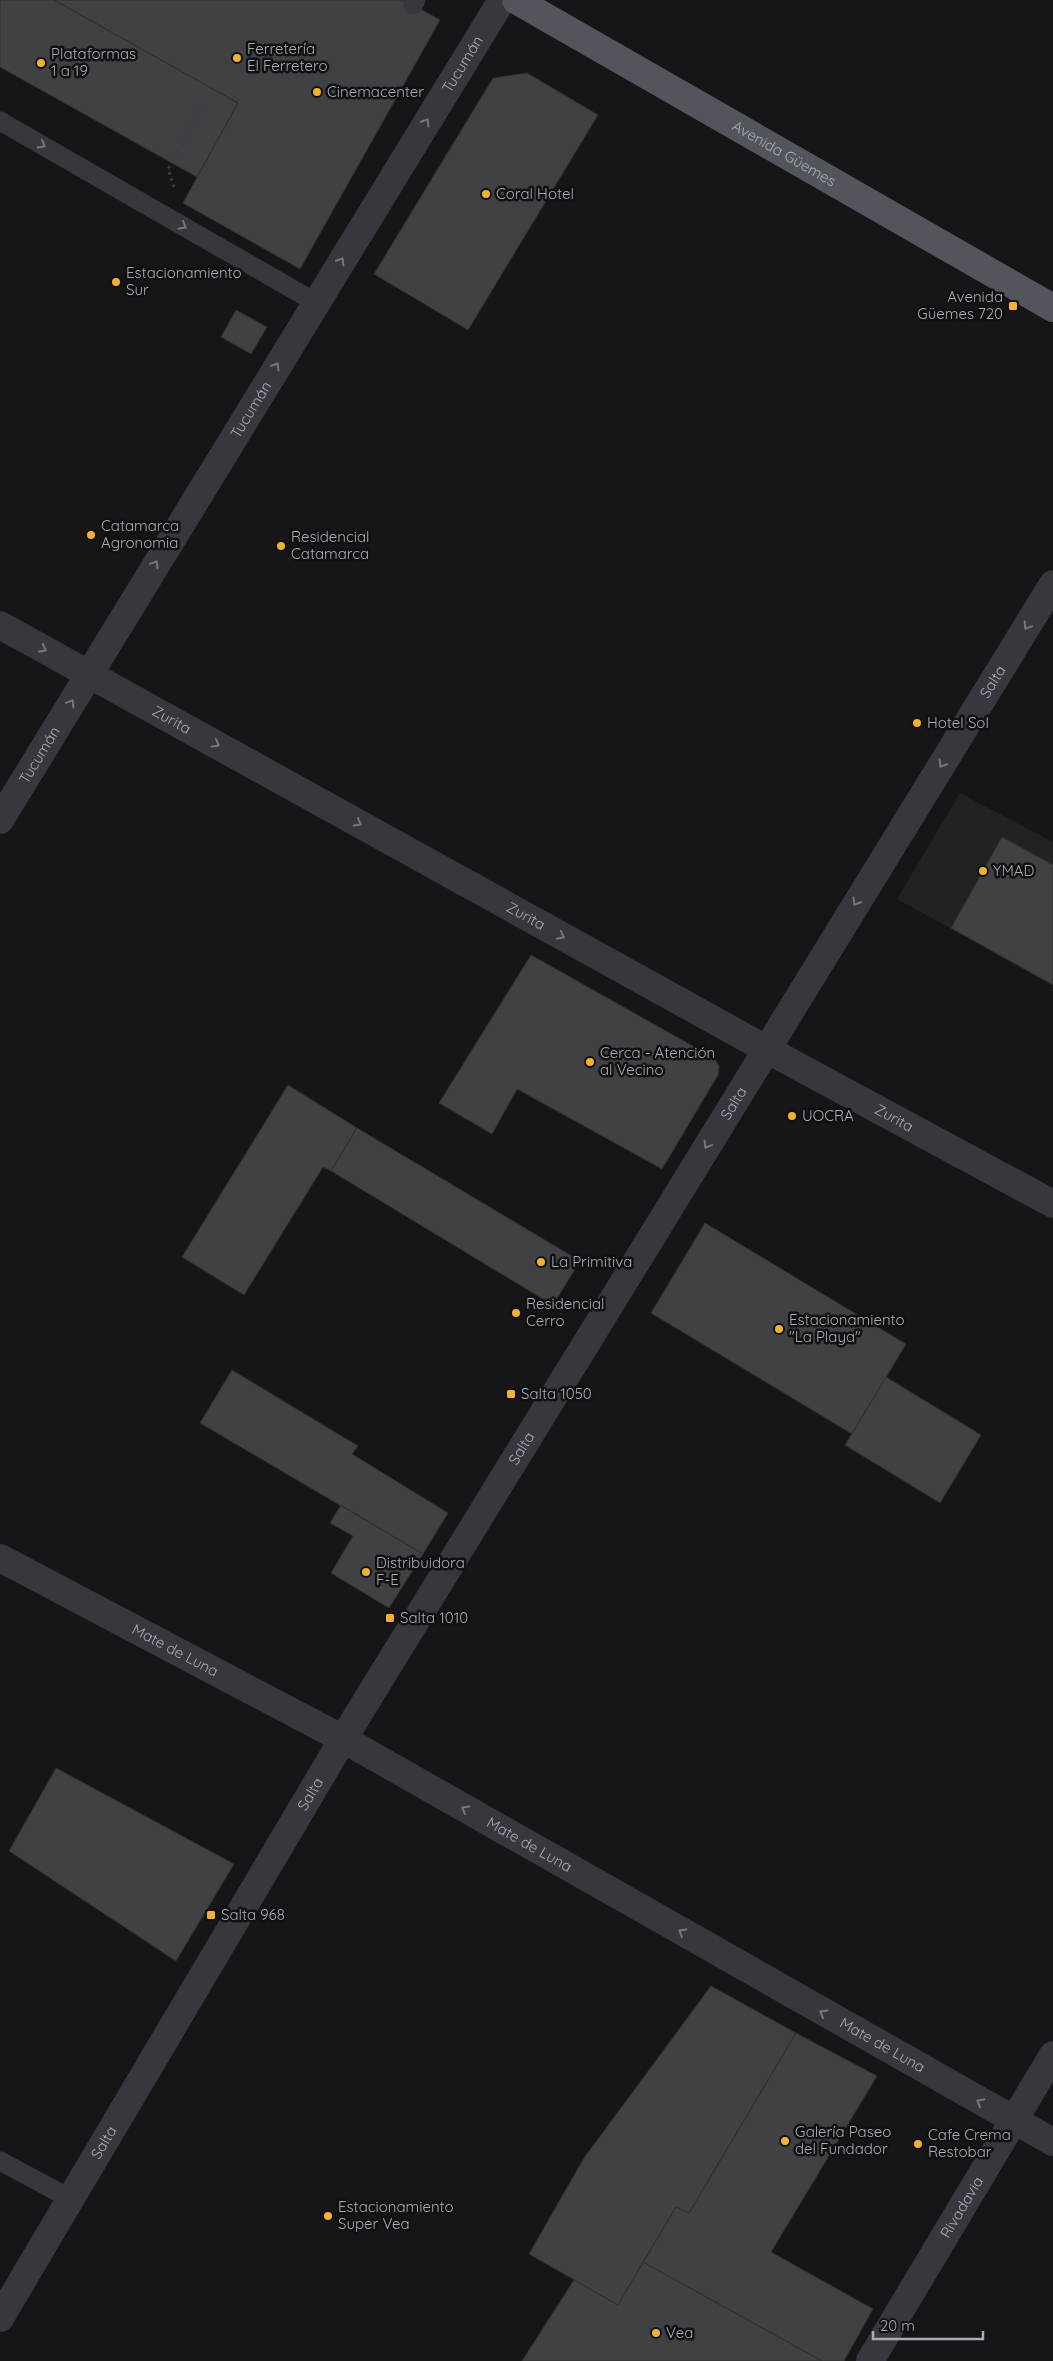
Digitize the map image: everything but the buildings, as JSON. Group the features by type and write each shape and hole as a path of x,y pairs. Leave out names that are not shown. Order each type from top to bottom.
{"main road":[{"name":"Avenida Güemes","path":"516,0 1053,308"}],"street":[{"name":"Tucumán","path":"0,820 315,302 502,0"},
{"name":"Salta","path":"0,2318 343,1739 1053,584"},
{"name":"Zurita","path":"0,625 766,1049 1053,1204"},
{"name":"Mate de Luna","path":"0,1558 343,1739 1053,2142"},
{"name":"Rivadavia","path":"870,2361 1053,2055"}],"lane":[{"path":"0,121 315,302"},
{"path":"0,2161 71,2199"}],"path":[{"path":"174,188 168,169 206,101"}],"shaded area":[{"name":"YMAD","path":"960,793 1053,842 1053,985 897,899"}],"place":[{"name":"Ferretería El Ferretero","path":"237,58"},
{"name":"Plataformas 1 a 19","path":"41,63"},
{"name":"Cinemacenter","path":"317,92"},
{"name":"Coral Hotel","path":"486,194"},
{"name":"Estacionamiento Sur","path":"116,282"},
{"name":"Avenida Güemes 720","path":"1013,306"},
{"name":"Catamarca Agronomia","path":"91,535"},
{"name":"Residencial Catamarca","path":"281,546"},
{"name":"Hotel Sol","path":"917,723"},
{"name":"YMAD","path":"983,871"},
{"name":"Cerca - Atención al Vecino","path":"590,1062"},
{"name":"UOCRA","path":"792,1116"},
{"name":"La Primitiva","path":"541,1262"},
{"name":"Residencial Cerro","path":"516,1313"},
{"name":"Estacionamiento \"La Playa\"","path":"779,1329"},
{"name":"Salta 1050","path":"511,1394"},
{"name":"Distribuidora F-E","path":"366,1572"},
{"name":"Salta 1010","path":"390,1618"},
{"name":"Salta 968","path":"211,1915"},
{"name":"Galería Paseo del Fundador","path":"785,2141"},
{"name":"Cafe Crema Restobar","path":"918,2144"},
{"name":"Estacionamiento Super Vea","path":"328,2216"},
{"name":"Vea","path":"656,2333"}]}
